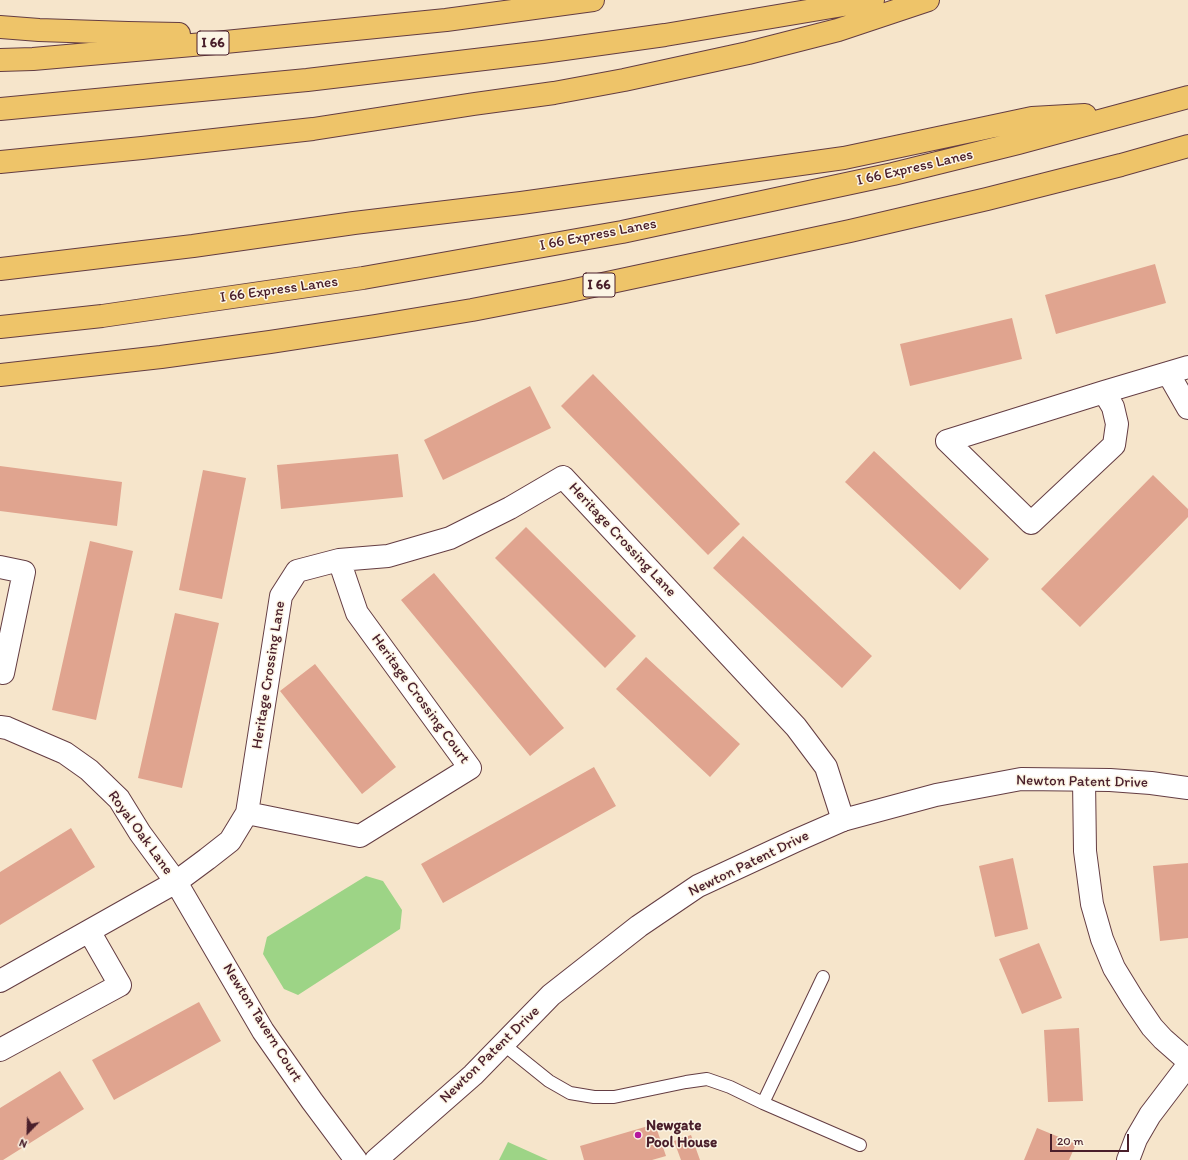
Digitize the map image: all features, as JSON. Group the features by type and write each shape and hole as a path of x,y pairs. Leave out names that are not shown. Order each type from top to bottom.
{"highway":[{"name":"I 66","path":"0,60 33,59 215,43 446,20 593,0"},
{"path":"0,109 307,80 535,53 665,35 872,0"},
{"path":"0,162 313,129 554,93 624,80 838,30 928,0"},
{"path":"0,27 121,33 243,34 394,25"},
{"path":"0,66 33,59"},
{"name":"I 66 Express Lanes","path":"0,328 102,316 363,278 622,232 893,174 1018,143 1188,97"},
{"path":"0,270 193,246 354,223 529,202 829,160 1032,118 1136,111"},
{"name":"I 66","path":"0,375 161,357 270,342 398,322 557,294 858,229 987,199 1121,165 1188,146"}],"street":[{"path":"1104,392 1113,407 1117,424 1114,445 1031,523 947,441 1044,410 1104,392 1178,370 1188,408"},
{"name":"Heritage Crossing Lane","path":"0,981 176,882 230,841 247,813 281,596 297,571 339,560 388,556 450,538 510,508 563,477 796,727 826,767 843,820"},
{"name":"Heritage Crossing Court","path":"247,813 360,836 470,768 357,613 339,560"},
{"path":"0,567 24,572 1,677"},
{"name":"Royal Oak Lane","path":"0,727 7,728 65,753 89,770 119,799 140,833 176,882"},
{"name":"Newton Patent Drive","path":"376,1160 473,1075 551,995 638,926 698,886 843,820 936,796 1021,779 1110,780 1188,788"},
{"path":"1084,780 1085,851 1092,904 1102,939 1114,968 1132,999 1162,1039 1188,1061"},
{"name":"Newton Tavern Court","path":"176,882 263,1031 356,1160"},
{"path":"0,1050 120,986 89,931"},
{"path":"1128,1160 1136,1139 1150,1115 1188,1065"}],"lane":[{"path":"763,1103 823,977"},
{"path":"503,1044 549,1081 570,1093 594,1097 614,1097 708,1079 730,1087 860,1145"}],"green space":[{"path":"366,876 383,881 402,910 400,929 298,995 284,989 263,954 267,937"},
{"path":"508,1142 548,1160 499,1160"}],"building":[{"path":"1155,264 1166,303 1056,334 1045,295"},
{"path":"1012,318 1022,359 910,386 900,344"},
{"path":"593,374 740,524 708,555 561,406"},
{"path":"530,386 551,428 443,480 424,440"},
{"path":"874,451 989,559 960,590 845,482"},
{"path":"398,454 403,497 281,509 277,465"},
{"path":"0,466 122,482 117,526 0,511"},
{"path":"203,470 246,478 222,599 179,590"},
{"path":"1153,475 1188,509 1188,517 1080,627 1041,589"},
{"path":"526,527 636,636 605,668 495,558"},
{"path":"743,536 872,656 842,688 713,568"},
{"path":"90,541 133,551 96,720 52,710"},
{"path":"434,573 564,728 530,756 401,600"},
{"path":"175,613 219,623 182,788 138,778"},
{"path":"646,657 740,744 710,777 616,689"},
{"path":"315,664 396,767 362,794 280,691"},
{"path":"594,767 616,806 443,903 421,864"},
{"path":"71,828 95,867 0,925 0,872"},
{"path":"1013,858 1028,929 995,937 979,866"},
{"path":"1188,863 1188,938 1160,941 1153,866"},
{"path":"1039,943 1062,998 1022,1014 999,959"},
{"path":"199,1002 221,1041 114,1100 92,1060"},
{"path":"1079,1028 1083,1101 1048,1102 1044,1030"},
{"path":"60,1071 84,1109 3,1160 0,1160 0,1108"},
{"name":"Newgate Pool House","path":"655,1124 666,1156 652,1160 584,1160 580,1146"},
{"path":"1037,1128 1076,1144 1069,1160 1024,1160"},
{"path":"691,1135 700,1160 681,1160 674,1141"}],"place":[{"name":"Newgate Pool House","path":"638,1135"}]}
